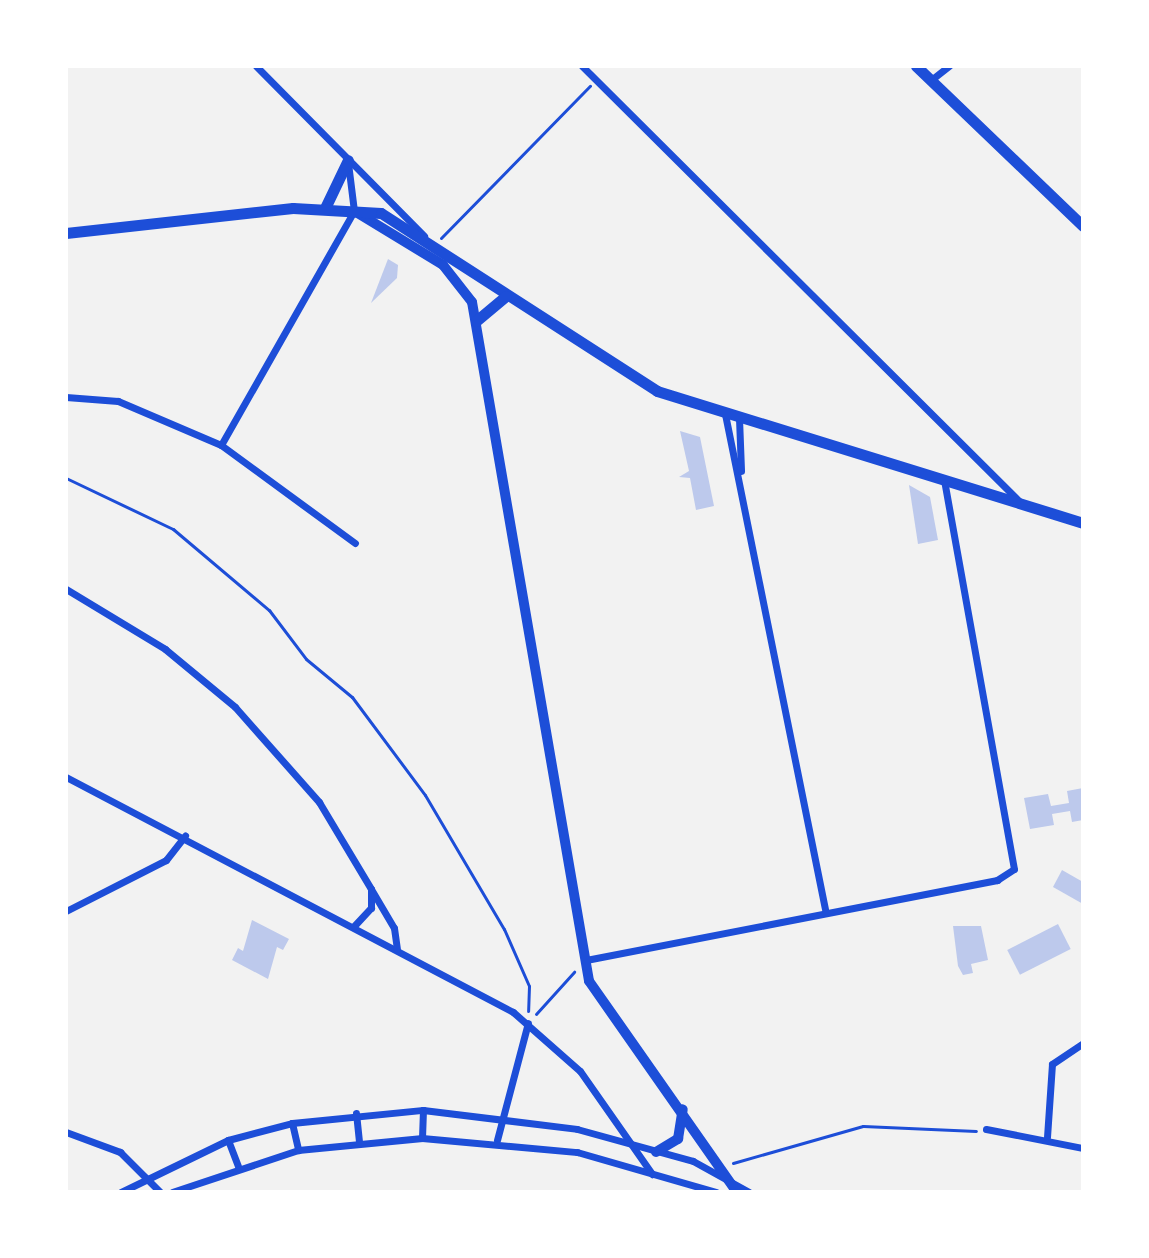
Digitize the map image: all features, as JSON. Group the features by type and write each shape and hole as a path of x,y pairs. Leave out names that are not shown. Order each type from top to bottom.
{"main road":[{"path":"916,66 1083,226"},
{"path":"325,208 348,160"},
{"path":"66,233 325,208 389,216 436,243 506,296 636,382 725,414 1083,523"},
{"path":"354,211 454,274 476,321 589,981 683,1109 737,1192"},
{"path":"476,321 506,296"},
{"path":"656,1152 678,1139 683,1109"}],"street":[{"path":"256,66 424,236"},
{"path":"582,66 1022,504"},
{"path":"931,80 949,66"},
{"path":"221,445 354,211 348,160"},
{"path":"66,397 118,401 221,445 355,543"},
{"path":"725,414 741,471 825,909"},
{"path":"739,418 741,471"},
{"path":"586,960 607,951 997,880 1018,863 944,480"},
{"path":"66,589 153,641 235,707 319,802 394,928 397,949"},
{"path":"66,777 185,836 528,1023 580,1071 652,1174"},
{"path":"66,911 166,860 185,836"},
{"path":"354,926 371,908 371,889"},
{"path":"584,947 607,951"},
{"path":"497,1140 500,1114 528,1023"},
{"path":"1047,1137 1052,1064 1083,1043"},
{"path":"422,1138 423,1110"},
{"path":"121,1192 150,1174 228,1140 292,1123 356,1113 423,1110 500,1114 630,1144 728,1177 749,1192"},
{"path":"356,1113 359,1142"},
{"path":"292,1123 298,1150"},
{"path":"986,1129 1047,1137 1083,1148"},
{"path":"66,1132 93,1138 150,1174 160,1192"},
{"path":"172,1192 238,1166 298,1150 422,1138 497,1140 652,1174 716,1192"},
{"path":"228,1140 238,1166"}],"path":[{"path":"436,243 596,80"},
{"path":"66,478 173,529 269,610 306,659 352,697 425,795 504,929 529,986 528,1023"},
{"path":"528,1023 586,960"},
{"path":"722,1166 863,1126 986,1129"}],"building":[{"path":"388,259 398,265 397,278 371,303"},
{"path":"680,431 700,437 714,506 696,510 690,478 679,477 689,471"},
{"path":"909,485 930,497 938,540 918,544"},
{"path":"1083,788 1083,820 1072,822 1070,811 1052,814 1054,825 1030,829 1024,798 1048,794 1051,806 1069,803 1067,791"},
{"path":"1062,870 1083,882 1083,904 1053,887"},
{"path":"252,920 289,939 283,950 277,947 268,979 232,960 238,948 243,951"},
{"path":"1058,924 1071,949 1020,975 1007,950"},
{"path":"953,926 981,926 988,960 971,964 973,973 963,975 958,966"}]}
